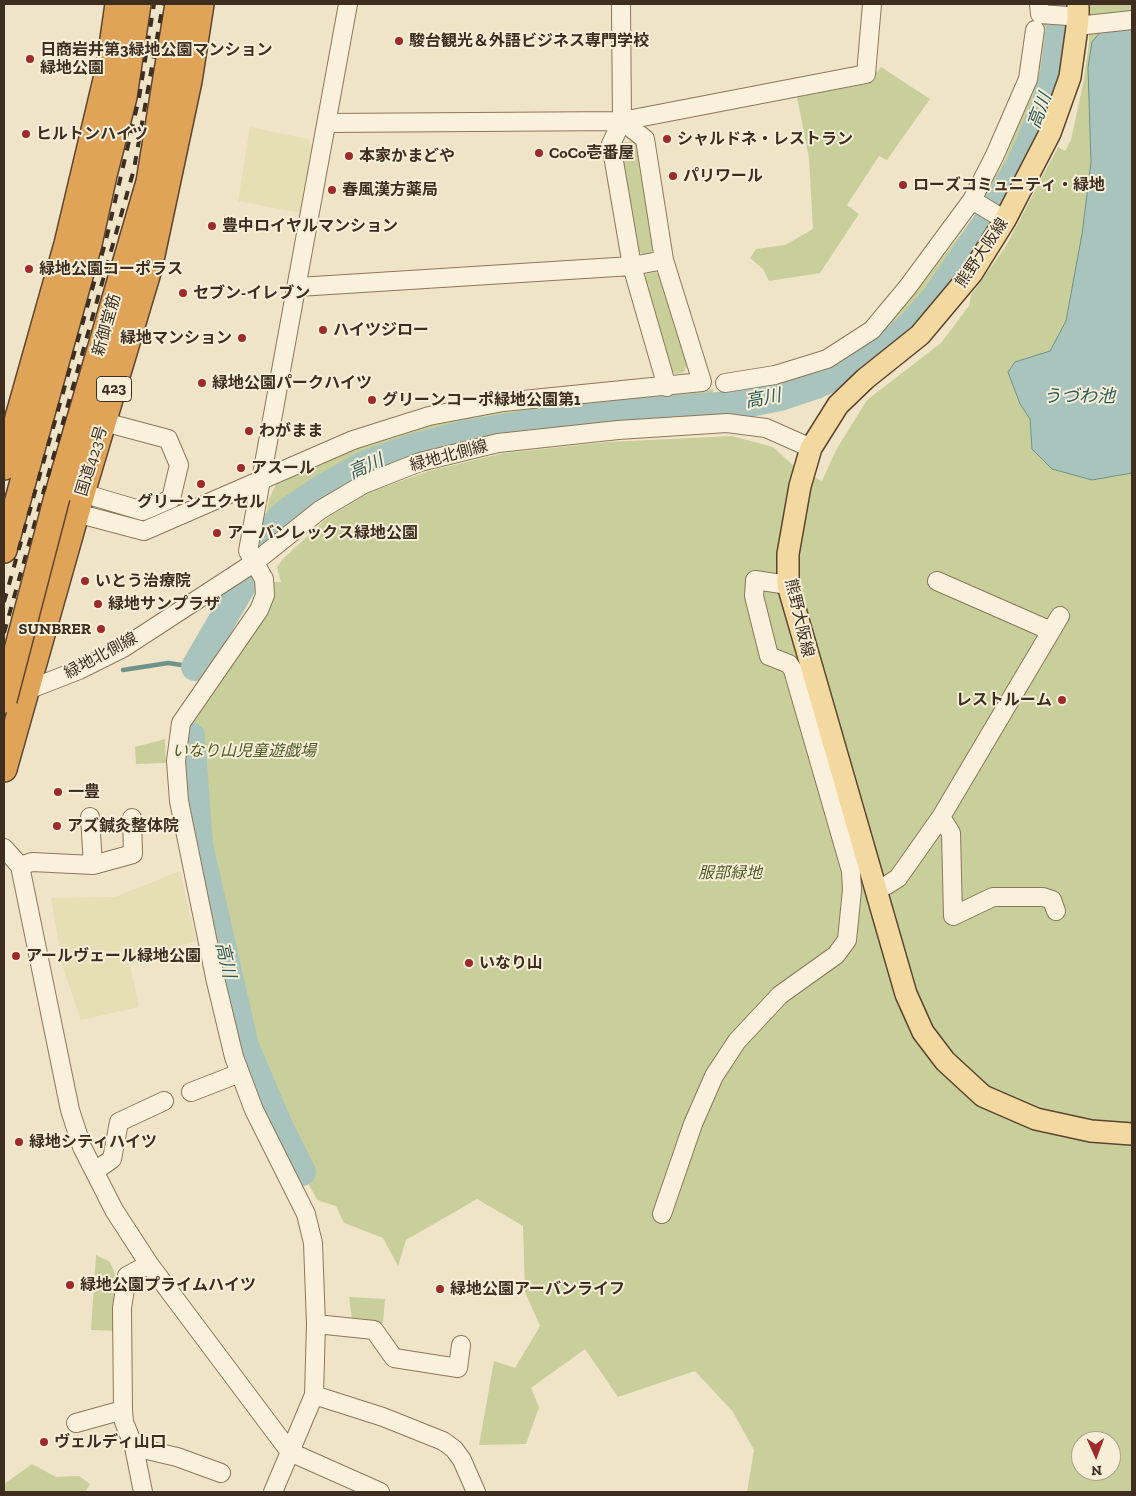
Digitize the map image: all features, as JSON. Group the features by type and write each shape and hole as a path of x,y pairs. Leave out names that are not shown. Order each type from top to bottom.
{"highway":[{"path":"4,467 67,244 109,67 118,4"},
{"path":"4,550 89,244 124,97 138,4"},
{"name":"新御堂筋","path":"11,693 57,497 149,182 178,4"},
{"name":"国道423号","path":"4,769 11,693 79,503 149,269 189,81 201,4"},
{"path":"104,176 109,67"},
{"path":"149,182 189,81"}],"main road":[{"name":"熊野大阪線","path":"1063,12 1070,77 1050,134 1005,220 972,273 920,335 865,379 838,405 811,448 800,486 788,554 788,585 906,994 923,1032 945,1061 982,1096 1036,1119 1091,1131 1132,1134"}],"street":[{"path":"273,1492 314,1395 316,1324 314,1243 306,1214 254,1110 240,1074 214,972 179,801 176,761 181,723 259,610 265,595 264,579 248,551 298,287 348,4"},
{"path":"621,4 622,121 610,144 632,266 667,387"},
{"path":"327,122 622,121 866,74 872,4"},
{"path":"1063,12 1132,14"},
{"path":"1063,12 1086,25 1132,20"},
{"path":"725,383 775,375 827,359 872,330 907,288 972,200 995,155 1028,79 1035,30"},
{"path":"79,503 144,531 353,440 428,416 503,402 702,382 664,260 645,139 622,121"},
{"path":"972,200 1005,220"},
{"path":"298,287 632,266 664,260"},
{"path":"79,503 143,511 170,499 179,465 168,439 104,422"},
{"name":"緑地北側線","path":"11,693 79,670 123,648 255,562 320,510 364,484 420,462 498,443 618,430 727,423 766,428 811,448"},
{"path":"662,1214 693,1124 714,1076 737,1041 780,995 836,955 846,940 852,890 851,871 794,670 788,664 769,656 754,596 755,580 788,585"},
{"path":"937,581 1050,631"},
{"path":"875,889 887,885 898,878 941,817 1060,616"},
{"path":"90,817 93,866"},
{"path":"941,817 951,834 953,916 993,897 1043,897 1052,900 1056,911"},
{"path":"20,866 32,862 93,866 133,854 132,818"},
{"path":"4,848 20,866 70,1110 82,1147 114,1210 149,1264 290,1452 380,1492"},
{"path":"191,1092 240,1074"},
{"path":"94,1171 112,1159 119,1122 164,1101"},
{"path":"143,1492 134,1447 124,1422 122,1308 127,1276 149,1264"},
{"path":"316,1324 374,1330 394,1358 458,1368 461,1344"},
{"path":"314,1395 383,1417 443,1441 454,1449 462,1460 476,1492"},
{"path":"76,1423 123,1410"},
{"path":"134,1447 177,1457 221,1473"}],"shaded area":[{"path":"250,127 308,139 312,146 300,213 238,201"},
{"path":"180,871 196,941 130,965 139,1007 81,1020 63,968 51,898 115,897"}],"green space":[{"name":"服部緑地","path":"1089,4 1132,4 1132,1492 747,1492 754,1450 733,1412 695,1371 618,1397 585,1349 531,1388 539,1407 526,1444 479,1445 494,1361 515,1368 540,1326 525,1292 523,1226 477,1199 406,1240 398,1266 383,1238 344,1223 336,1206 317,1200 240,1054 187,789 183,757 188,724 272,599 273,582 281,582 277,567 283,559 327,518 370,492 429,471 504,453 608,442 732,436 773,447 795,467 822,481 836,450 867,400 941,343 969,306 971,295 1006,246 1058,147 1065,151 1071,140 1084,79 1089,42"},
{"path":"1043,23 1054,23 1049,74 1040,107 1016,163 994,201 985,195 1005,159 1037,76"},
{"path":"881,67 930,99 887,160 879,156 847,205 859,214 820,273 769,281 763,269 750,258 756,249 785,245 813,229 809,158 797,97 866,84"},
{"path":"638,141 655,245 651,253 643,254 637,251 618,143"},
{"path":"976,214 983,219 933,295 909,323 880,348 850,366 816,382 779,394 745,400 571,413 462,429 410,443 362,460 284,509 269,524 265,520 269,499 278,480 355,445 430,421 502,409 713,389 713,393 778,383 876,337 913,296"},
{"path":"656,272 662,278 687,364 684,372 676,374 669,370 643,282 646,274"},
{"path":"165,739 166,763 136,764 135,747"},
{"path":"96,1255 110,1262 116,1276 122,1280 118,1331 91,1330"},
{"path":"349,1297 385,1299 383,1323 352,1320"},
{"path":"32,1464 56,1477 79,1476 90,1484 85,1492 4,1492 4,1484"}],"water":[{"name":"うづわ池","path":"1132,27 1132,473 1092,480 1052,469 1032,449 1030,419 1020,404 1008,372 1015,362 1050,351 1066,321 1082,234 1091,162 1088,68 1092,42 1101,31"}],"waterway":[{"name":"高川","path":"265,538 271,528 287,512 321,489 364,465 412,448 465,434 572,417 745,404 780,397 816,385 851,369 882,350 911,325 936,297 983,228 1021,163 1044,109 1054,74 1060,30 1059,4"},
{"name":"高川","path":"195,667 245,581"},
{"path":"123,670 168,663 195,667"},
{"name":"高川","path":"191,736 199,845 245,1046 278,1124 302,1172"}],"railway":[{"path":"4,602 106,240 139,98 154,4"},
{"path":"4,633 134,169 163,4"}],"place":[{"name":"駿台観光＆外語ビジネス専門学校","path":"399,41"},
{"name":"日商岩井第3緑地公園マンション 緑地公園","path":"30,59"},
{"name":"ヒルトンハイツ","path":"26,134"},
{"name":"シャルドネ・レストラン","path":"667,139"},
{"name":"CoCo壱番屋","path":"539,153"},
{"name":"本家かまどや","path":"349,156"},
{"name":"パリワール","path":"673,176"},
{"name":"ローズコミュニティ・緑地","path":"903,185"},
{"name":"春風漢方薬局","path":"332,190"},
{"name":"豊中ロイヤルマンション","path":"212,226"},
{"name":"緑地公園コーポラス","path":"29,269"},
{"name":"セブン-イレブン","path":"183,293"},
{"name":"ハイツジロー","path":"323,330"},
{"name":"緑地マンション","path":"242,338"},
{"name":"緑地公園パークハイツ","path":"202,383"},
{"name":"グリーンコーポ緑地公園第1","path":"372,400"},
{"name":"わがまま","path":"249,431"},
{"name":"アスール","path":"241,468"},
{"name":"グリーンエクセル","path":"201,484"},
{"name":"アーバンレックス緑地公園","path":"217,533"},
{"name":"いとう治療院","path":"85,581"},
{"name":"緑地サンプラザ","path":"98,604"},
{"name":"SUNBRER","path":"101,629"},
{"name":"レストルーム","path":"1062,700"},
{"name":"一豊","path":"58,792"},
{"name":"アズ鍼灸整体院","path":"57,826"},
{"name":"アールヴェール緑地公園","path":"16,956"},
{"name":"いなり山","path":"469,963"},
{"name":"緑地シティハイツ","path":"19,1142"},
{"name":"緑地公園プライムハイツ","path":"70,1285"},
{"name":"緑地公園アーバンライフ","path":"440,1289"},
{"name":"ヴェルディ山口","path":"44,1442"}],"park label":[{"name":"いなり山児童遊戯場","path":"244,751"}]}
